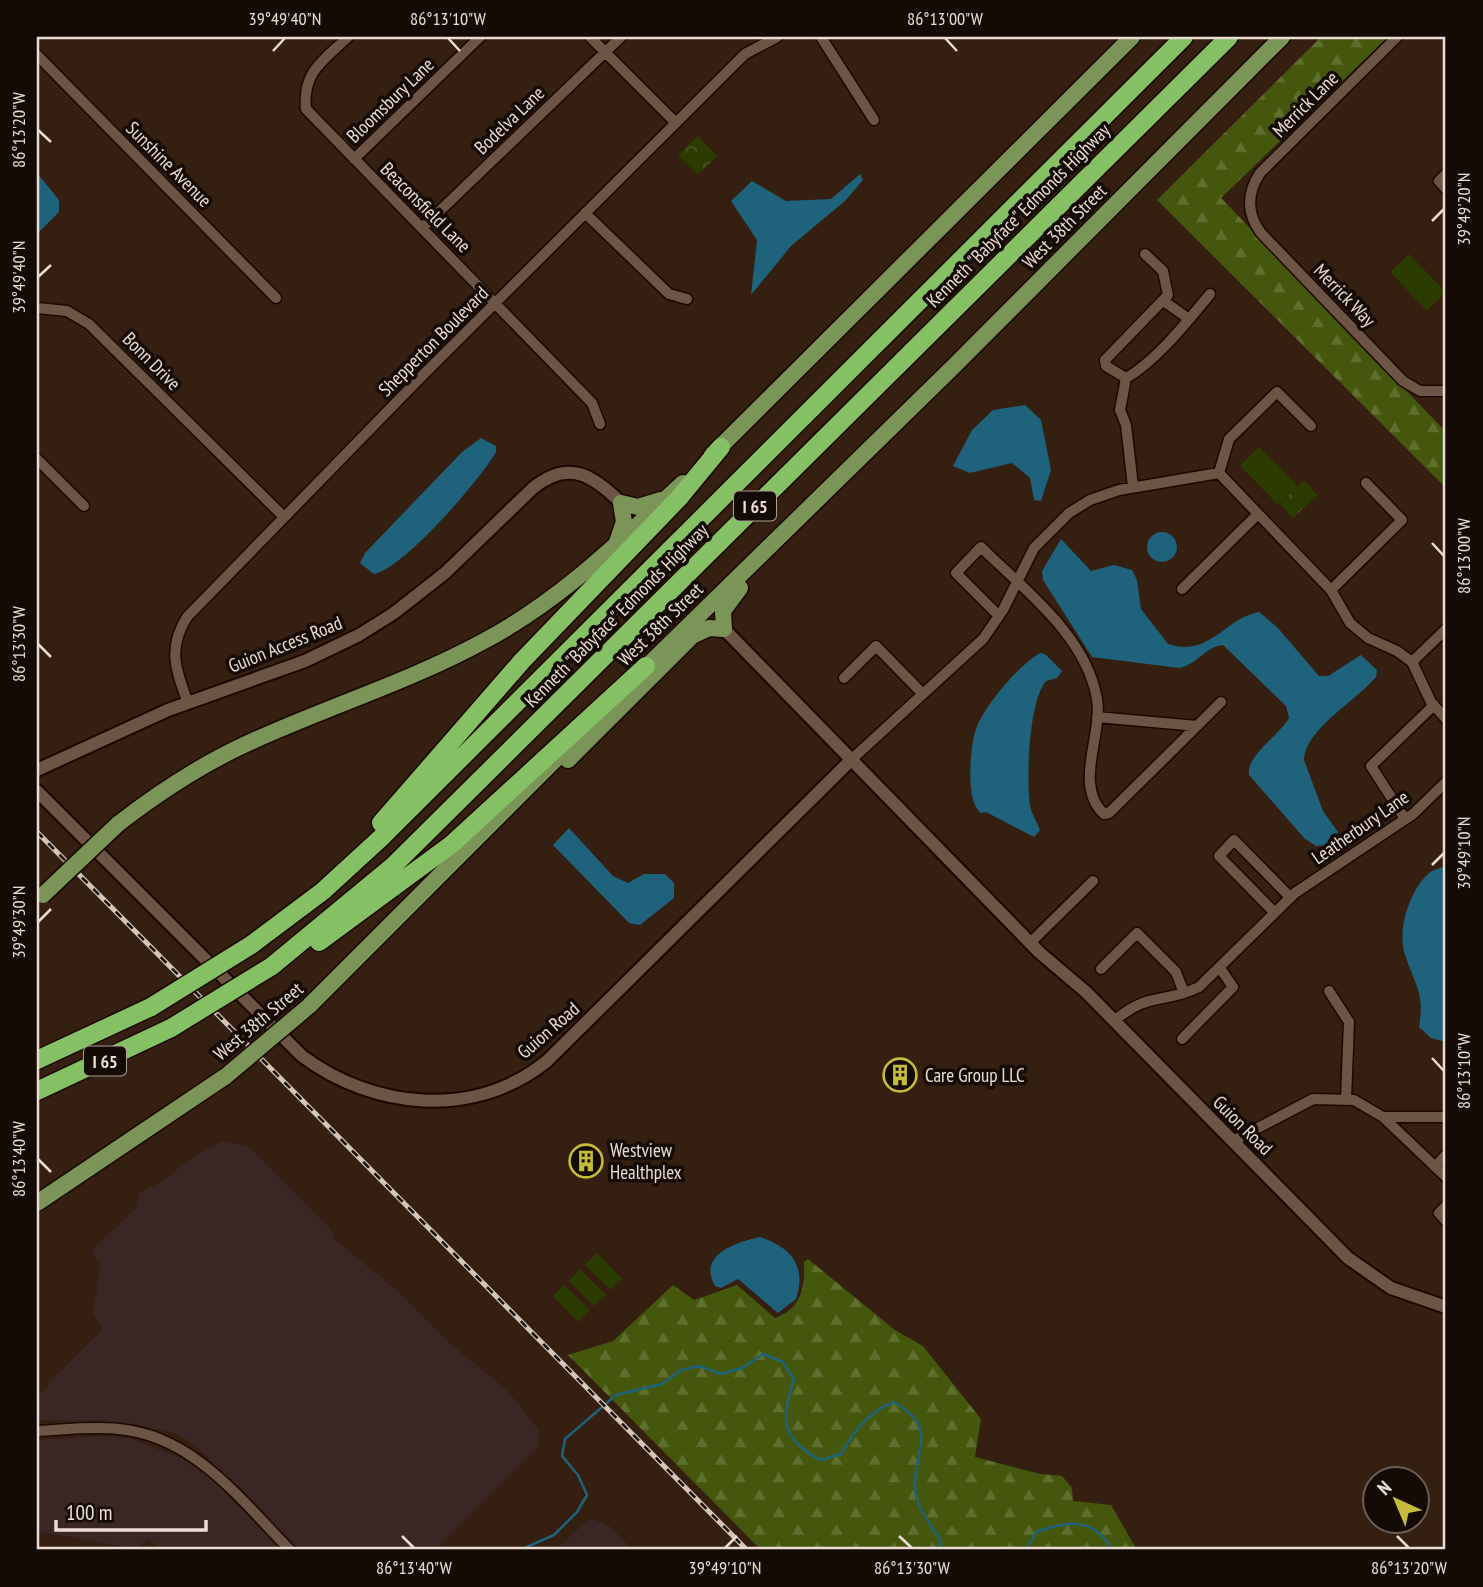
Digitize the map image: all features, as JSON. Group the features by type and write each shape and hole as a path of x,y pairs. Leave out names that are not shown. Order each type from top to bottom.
{"highway":[{"name":"Kenneth \"Babyface\" Edmonds Highway","path":"37,1060 150,1007 251,945 323,891 434,785 1184,37"},
{"name":"Kenneth \"Babyface\" Edmonds Highway","path":"37,1091 171,1028 272,966 336,916 393,866 1229,37"},
{"path":"323,891 522,662 679,498 722,447"},
{"path":"272,966 328,937 444,850 646,666"}],"main road":[{"path":"40,899 118,824 182,779 243,746 486,640 549,601 613,550 722,447 1132,37"},
{"name":"West 38th Street","path":"37,1203 226,1076 309,1006 646,666 776,542 1282,37"},
{"path":"613,550 624,526 621,503 642,507 666,499"},
{"path":"502,814 552,775 692,636 709,628 724,629 722,617 729,601 776,542"}],"street":[{"name":"Beaconsfield Lane","path":"348,37 312,72 304,89 306,109 592,402 600,424"},
{"name":"Bloomsbury Lane","path":"354,159 480,37"},
{"path":"590,37 676,123"},
{"name":"Bodelva Lane","path":"422,228 621,37"},
{"name":"Shepperton Boulevard","path":"188,703 177,674 175,635 187,617 283,516 745,54 777,37"},
{"path":"821,37 874,120"},
{"name":"Merrick Lane","path":"1249,203 1252,186 1260,173 1397,37"},
{"name":"Sunshine Avenue","path":"37,55 276,298"},
{"path":"1446,174 1439,181 1446,189"},
{"name":"Merrick Way","path":"1249,203 1252,218 1261,233 1401,379 1416,389 1433,393 1446,391"},
{"path":"585,213 669,294 687,299"},
{"path":"1122,375 1105,366 1105,360 1165,302 1168,292 1163,271 1145,254"},
{"path":"1122,375 1146,365 1210,294"},
{"path":"1165,302 1189,319"},
{"name":"Bonn Drive","path":"37,308 67,311 89,324 283,516"},
{"path":"1122,375 1120,410 1126,425 1133,486"},
{"path":"1219,473 1229,439 1278,392 1311,426"},
{"path":"37,459 84,506"},
{"name":"Guion Access Road","path":"37,770 188,703 305,661 387,618 445,573 533,488 550,476 564,472 585,475 602,485 621,503"},
{"path":"852,759 970,654 999,616 1034,548 1062,519 1090,500 1133,486 1219,473"},
{"path":"1219,473 1331,590 1344,615 1357,629 1412,662 1434,705 1446,719"},
{"path":"1331,590 1402,520 1366,483"},
{"path":"1182,589 1258,514"},
{"path":"999,616 956,573 981,547 1050,614 1076,651 1097,697 1090,786 1094,800 1105,814 1222,702"},
{"name":"Guion Road","path":"724,629 1030,943 1114,1021 1367,1275 1391,1288 1446,1307"},
{"path":"1412,662 1446,629"},
{"path":"844,678 876,646 923,694"},
{"path":"1405,819 1371,766 1434,705"},
{"path":"1097,717 1197,726"},
{"name":"Guion Road","path":"37,791 302,1056 328,1074 357,1088 400,1099 437,1101 469,1097 500,1087 547,1061 852,759"},
{"name":"Leatherbury Lane","path":"1114,1021 1146,1000 1184,993 1199,987 1290,897 1405,819 1446,782"},
{"path":"1275,913 1219,856 1226,848 1234,840 1290,897"},
{"path":"1030,943 1093,881"},
{"path":"1101,969 1138,933 1176,972 1184,993"},
{"path":"1182,1039 1233,987 1220,968"},
{"path":"1329,991 1349,1022 1346,1099"},
{"path":"1233,1141 1307,1100 1346,1099 1360,1102 1383,1117 1446,1177"},
{"path":"1383,1117 1446,1117"},
{"path":"1435,1167 1446,1155"},
{"path":"1446,1206 1439,1213 1446,1221"},
{"path":"37,1430 122,1429 145,1433 179,1447 211,1470 290,1550"}],"shaded area":[{"path":"223,1141 249,1146 331,1229 335,1240 393,1287 452,1345 507,1390 539,1430 538,1447 435,1550 299,1550 195,1445 175,1433 121,1422 37,1420 37,1396 102,1329 93,1313 101,1264 91,1251 137,1207 139,1193 161,1182 197,1154"},
{"path":"103,1436 129,1438 181,1458 208,1476 282,1550 162,1550 148,1539 136,1549 37,1531 37,1440"},
{"path":"590,1518 611,1527 633,1550 555,1550"}],"green space":[{"path":"1321,37 1388,37 1221,198 1446,432 1446,488 1157,200"},
{"path":"698,136 717,156 698,175 678,155"},
{"path":"1409,254 1446,292 1427,311 1390,272"},
{"path":"1259,447 1298,486 1278,505 1240,466"},
{"path":"1304,480 1317,495 1293,518 1280,504"},
{"path":"597,1253 622,1279 611,1290 585,1265"},
{"path":"808,1259 895,1330 923,1346 981,1419 975,1457 1040,1474 1062,1476 1072,1488 1073,1501 1111,1505 1137,1550 761,1550 568,1355 613,1341 673,1285 694,1300 737,1285 775,1318 791,1309 800,1296 804,1280 804,1262"},
{"path":"580,1269 606,1295 594,1306 569,1281"},
{"path":"564,1285 590,1310 578,1322 553,1296"}],"water":[{"path":"37,173 59,200 59,212 37,234"},
{"path":"860,174 863,180 845,201 791,246 751,295 757,240 731,201 752,181 786,201 831,199"},
{"path":"1025,405 1041,420 1051,470 1041,501 1034,500 1030,478 1012,463 970,473 953,466 972,430 993,410"},
{"path":"481,438 496,446 496,452 440,522 403,557 387,568 374,574 360,563 365,553 462,452"},
{"path":"1162,532 1168,533 1176,541 1176,553 1168,561 1162,562 1156,561 1148,553 1147,547 1148,541 1156,533"},
{"path":"1061,539 1091,571 1114,565 1132,570 1137,580 1141,609 1168,644 1195,646 1259,612 1277,627 1319,676 1328,676 1361,655 1377,670 1376,677 1313,737 1304,760 1323,811 1338,832 1330,845 1316,846 1305,839 1249,775 1253,760 1289,718 1286,706 1223,645 1179,668 1092,657 1043,580 1042,571"},
{"path":"1040,653 1045,654 1062,671 1057,678 1046,681 1040,691 1032,722 1029,793 1031,808 1040,830 1034,837 986,812 981,813 973,798 970,773 974,737 980,719 1012,676"},
{"path":"569,828 613,876 628,883 644,874 665,874 674,883 674,898 640,925 629,923 553,845"},
{"path":"1446,866 1446,1039 1442,1041 1431,1038 1419,1027 1420,997 1405,955 1403,935 1406,912 1415,891 1429,873"},
{"path":"760,1237 788,1252 798,1268 799,1287 796,1299 778,1313 738,1279 721,1288 715,1286 711,1275 711,1266 722,1252 740,1242"}],"waterway":[{"path":"520,1550 554,1535 577,1512 587,1495 578,1475 562,1456 565,1439 616,1395 662,1384 681,1370 699,1366 721,1374 742,1368 763,1354 783,1362 794,1380 787,1406 787,1426 797,1444 820,1460 841,1454 863,1423 885,1406 894,1402 908,1412 916,1421 921,1440 916,1495 925,1516 941,1541 938,1550"},
{"path":"1026,1550 1036,1532 1069,1524 1088,1526 1097,1531 1112,1550"}],"railway":[{"path":"37,832 747,1550"}],"place":[{"name":"Care Group LLC","path":"900,1075"},
{"name":"Westview Healthplex","path":"586,1161"}]}
